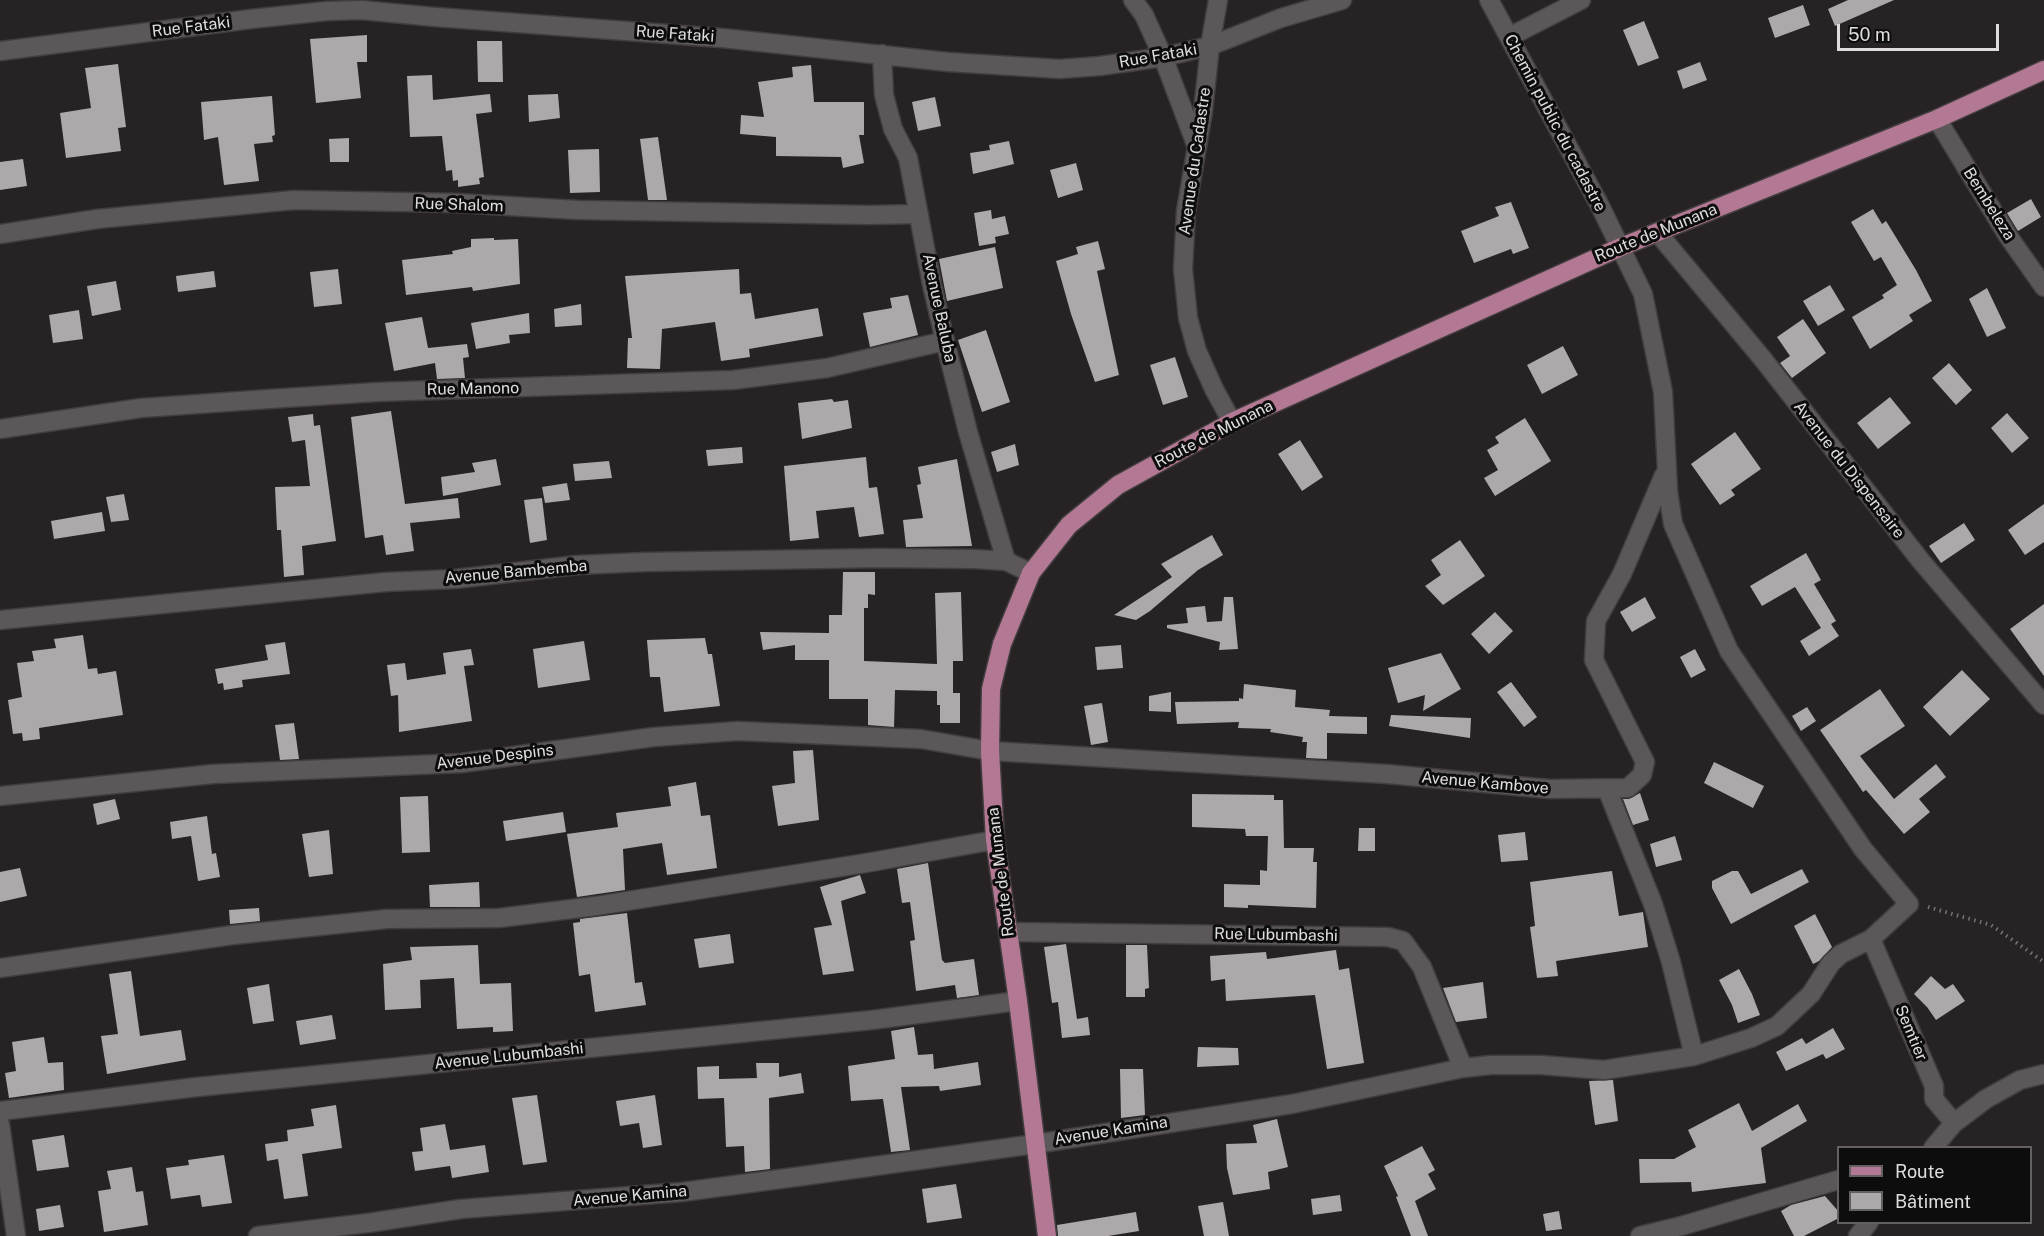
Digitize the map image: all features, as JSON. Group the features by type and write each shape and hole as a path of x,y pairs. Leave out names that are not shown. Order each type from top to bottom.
{"main road":[{"name":"Route de Munana","path":"1047,1236 1018,1000 995,840 990,751 991,689 1002,644 1031,573 1069,525 1118,485 1232,422 1621,247 1937,119 2044,70"}],"street":[{"path":"1133,0 1144,15 1197,148"},
{"name":"Avenue du Cadastre","path":"1218,0 1186,211 1183,268 1188,318 1197,351 1232,422"},
{"name":"Rue Fataki","path":"0,51 273,17 361,10 722,38 948,62 1060,69 1162,57 1210,46 1281,18 1342,0"},
{"name":"Chemin public du cadastre","path":"1489,0 1621,247 1642,294 1663,392 1666,470 1673,524 1728,651 1863,849 1909,904"},
{"path":"1509,37 1581,0"},
{"name":"Avenue Baluba","path":"882,54 884,95 893,129 908,158 945,341 968,432 1006,561"},
{"name":"Bembeleza","path":"1937,119 2008,236 2044,287"},
{"name":"Rue Shalom","path":"0,234 97,219 294,200 457,203 578,210 919,214"},
{"name":"Avenue du Dispensaire","path":"1657,232 1762,358 1921,561 2044,705"},
{"name":"Rue Manono","path":"0,429 141,408 279,398 458,388 567,387 733,380 827,368 945,341"},
{"name":"Avenue Kambove","path":"990,751 1387,774 1549,789 1628,788 1642,775 1645,762 1594,660 1596,621 1627,564 1666,470"},
{"name":"Avenue Bambemba","path":"0,620 386,582 455,579 577,566 645,562 879,558 974,559 1006,561 1031,573"},
{"name":"Avenue Despins","path":"0,796 213,774 462,763 654,737 738,731 921,739 990,751"},
{"path":"1607,789 1653,904 1671,962 1694,1056"},
{"path":"0,968 233,935 376,920 499,918 596,906 995,840"},
{"name":"Avenue Kamina","path":"258,1236 461,1209 682,1192 1035,1144 1292,1104 1462,1068 1491,1065 1541,1065 1604,1070 1694,1056 1751,1038 1777,1026 1811,994 1841,954 1871,939 1909,904"},
{"name":"Rue Lubumbashi","path":"1008,932 1365,936 1403,941 1422,967 1462,1068"},
{"name":"Semtier","path":"1871,939 1934,1086 1934,1099 1954,1123"},
{"name":"Avenue Lubumbashi","path":"0,1112 197,1087 849,1022 1018,1000"},
{"path":"1935,1146 1954,1123 1986,1099 2020,1080 2044,1074"},
{"path":"0,1124 16,1236"},
{"path":"1640,1236 1837,1181"},
{"path":"1858,1236 1867,1224"}],"path":[{"path":"1909,904 1934,908 1991,925 2044,962"}],"building":[{"path":"1848,0 1894,0 1835,26 1828,9"},
{"path":"1803,5 1810,25 1775,38 1768,18"},
{"path":"1644,21 1659,58 1638,66 1623,30"},
{"path":"367,35 367,62 357,62 361,98 316,103 310,39"},
{"path":"477,41 502,41 503,82 478,82"},
{"path":"1700,62 1707,80 1683,89 1677,71"},
{"path":"118,64 126,127 118,128 121,151 66,158 60,113 91,108 85,68"},
{"path":"811,65 814,102 864,102 864,135 859,135 864,163 843,168 841,157 776,156 776,137 740,134 741,115 764,117 758,82 793,77 792,67"},
{"path":"432,75 433,100 490,94 492,112 476,114 484,177 479,178 480,184 458,187 458,180 453,181 452,170 446,171 442,136 410,137 407,76"},
{"path":"558,94 560,118 529,122 528,95"},
{"path":"272,96 275,135 272,136 273,142 254,144 259,181 224,185 218,137 204,140 201,102"},
{"path":"935,97 941,126 918,131 912,102"},
{"path":"658,137 667,200 648,200 640,139"},
{"path":"349,138 349,162 330,162 329,139"},
{"path":"1009,141 1014,164 973,174 970,153 990,150 989,145"},
{"path":"599,149 600,192 570,193 568,150"},
{"path":"23,159 27,186 0,190 0,162"},
{"path":"1076,163 1083,190 1058,198 1050,170"},
{"path":"2031,199 2041,217 2018,231 2007,213"},
{"path":"1511,202 1529,248 1513,254 1511,249 1474,263 1461,231 1499,216 1495,207"},
{"path":"1873,209 1882,224 1886,221 1932,301 1909,315 1913,321 1870,349 1852,317 1884,298 1882,295 1897,285 1881,257 1874,261 1851,222"},
{"path":"991,210 992,219 1005,216 1009,234 995,237 996,243 979,246 974,213"},
{"path":"494,238 494,240 518,239 520,284 473,291 472,287 406,295 402,260 453,254 452,251 471,247 471,239"},
{"path":"1098,241 1105,269 1097,271 1119,375 1095,382 1071,314 1056,261 1078,254 1076,247"},
{"path":"995,247 1003,288 947,301 939,259"},
{"path":"338,269 342,304 314,307 310,272"},
{"path":"739,269 740,294 751,293 755,319 818,308 823,336 749,349 750,357 721,361 715,322 662,329 660,369 627,368 628,338 632,338 625,276"},
{"path":"214,271 216,287 178,292 176,276"},
{"path":"116,281 121,310 92,316 87,286"},
{"path":"1830,285 1845,310 1818,326 1803,301"},
{"path":"1987,288 2006,328 1987,337 1969,299"},
{"path":"908,295 918,335 870,347 863,313 892,308 890,298"},
{"path":"581,304 582,325 555,327 554,309"},
{"path":"79,310 83,339 53,343 49,315"},
{"path":"529,313 530,333 509,335 510,343 476,349 471,323"},
{"path":"422,317 428,348 467,344 469,357 463,358 465,378 437,379 435,363 394,371 385,323"},
{"path":"1803,319 1826,353 1792,378 1780,363 1790,356 1777,337"},
{"path":"986,330 1010,402 982,412 958,340"},
{"path":"1563,346 1578,375 1542,394 1527,365"},
{"path":"1175,357 1188,397 1163,405 1150,365"},
{"path":"1949,363 1972,390 1956,405 1932,378"},
{"path":"1890,397 1911,423 1878,449 1857,423"},
{"path":"832,399 834,402 848,400 852,428 802,439 798,403"},
{"path":"391,411 405,504 458,498 460,518 410,523 414,551 386,555 383,535 365,538 351,417"},
{"path":"2007,413 2029,438 2012,453 1991,428"},
{"path":"313,414 314,426 320,425 336,541 302,546 304,575 284,577 281,530 277,530 275,487 310,486 305,440 292,442 288,417"},
{"path":"1525,418 1551,461 1495,496 1484,478 1498,470 1487,450 1499,443 1495,437"},
{"path":"1735,432 1761,469 1731,490 1735,495 1720,505 1691,464"},
{"path":"1300,440 1323,477 1302,491 1278,454"},
{"path":"1015,444 1019,465 997,472 991,452"},
{"path":"742,447 743,463 708,466 706,450"},
{"path":"866,457 869,488 877,487 884,534 859,537 854,507 816,511 819,538 790,541 784,466"},
{"path":"496,459 501,485 443,496 441,477 475,472 472,463"},
{"path":"957,459 972,546 906,547 903,520 923,518 917,485 921,484 918,467"},
{"path":"609,461 612,478 575,481 573,464"},
{"path":"567,483 570,500 545,503 542,487"},
{"path":"124,494 129,520 111,522 106,497"},
{"path":"542,498 547,540 530,543 524,500"},
{"path":"2044,504 2044,542 2025,555 2008,530"},
{"path":"102,512 105,531 54,539 51,521"},
{"path":"1964,523 1975,540 1941,563 1929,546"},
{"path":"1212,535 1223,555 1198,570 1136,620 1114,615 1172,577 1161,564"},
{"path":"1460,540 1485,576 1443,605 1425,586 1441,575 1431,560"},
{"path":"1806,553 1821,580 1814,584 1836,621 1831,624 1839,636 1809,656 1800,641 1821,628 1795,587 1762,606 1750,586"},
{"path":"843,572 875,572 875,595 868,594 868,608 864,608 864,661 937,664 935,593 961,592 963,661 953,661 953,693 960,693 960,723 940,723 937,691 895,690 894,727 868,725 868,699 829,699 829,660 795,660 795,645 763,650 760,632 829,633 829,615 842,615"},
{"path":"1224,597 1233,597 1238,649 1219,650 1220,642 1167,628 1167,625 1188,623 1186,608 1205,606 1207,622 1222,621"},
{"path":"1645,597 1656,618 1632,632 1620,612"},
{"path":"2044,604 2044,676 2010,629"},
{"path":"1495,612 1513,631 1489,654 1471,634"},
{"path":"83,635 88,669 97,668 98,674 116,671 123,715 39,728 40,739 23,741 22,733 13,734 8,700 22,697 17,663 34,661 32,651 56,648 54,639"},
{"path":"705,638 708,654 712,654 720,706 664,712 660,677 650,677 647,640"},
{"path":"584,641 590,680 538,688 533,649"},
{"path":"285,642 290,674 242,680 243,687 224,690 223,683 218,684 215,669 268,660 265,645"},
{"path":"1121,645 1123,668 1097,670 1095,647"},
{"path":"471,649 474,665 464,666 472,721 399,732 398,695 391,696 387,665 405,663 407,680 446,674 443,653"},
{"path":"1695,649 1706,670 1691,678 1680,657"},
{"path":"1441,653 1461,689 1423,711 1425,695 1398,703 1388,668"},
{"path":"1962,670 1990,699 1950,736 1923,707"},
{"path":"1511,682 1537,717 1524,727 1497,692"},
{"path":"1244,684 1296,690 1295,707 1330,710 1329,716 1367,717 1367,734 1327,733 1327,759 1306,758 1307,742 1302,742 1303,737 1270,732 1271,729 1238,728 1239,722 1177,724 1175,702 1239,701 1239,698 1243,699"},
{"path":"1880,689 1905,726 1860,756 1894,799 1936,764 1946,777 1919,799 1930,812 1904,834 1866,790 1863,792 1820,730"},
{"path":"1171,692 1171,712 1149,711 1149,696"},
{"path":"1102,703 1108,742 1091,745 1084,706"},
{"path":"1807,707 1816,721 1801,731 1792,716"},
{"path":"1391,715 1471,718 1470,738 1389,726"},
{"path":"294,723 299,759 280,760 275,725"},
{"path":"813,750 819,820 778,826 772,786 795,783 793,751"},
{"path":"1714,762 1764,786 1753,808 1704,783"},
{"path":"696,782 701,816 710,815 717,868 667,875 662,843 623,849 625,890 577,897 567,834 618,827 616,813 671,806 668,787"},
{"path":"1640,793 1649,820 1633,825 1623,799 1629,799"},
{"path":"1192,794 1274,795 1274,800 1283,800 1284,848 1314,848 1313,862 1317,862 1316,908 1248,905 1248,908 1224,907 1224,884 1260,885 1260,870 1267,871 1268,836 1246,836 1245,829 1192,827"},
{"path":"428,796 430,852 402,853 400,797"},
{"path":"115,799 120,819 97,825 93,804"},
{"path":"563,812 566,832 506,841 503,821"},
{"path":"207,816 212,854 216,853 220,877 198,881 191,836 172,839 170,822"},
{"path":"1359,828 1375,828 1375,851 1358,851"},
{"path":"329,830 333,874 309,877 302,834"},
{"path":"1525,832 1528,860 1501,862 1498,835"},
{"path":"1675,836 1682,860 1656,867 1650,844"},
{"path":"928,863 942,960 945,963 974,959 979,995 957,998 955,985 916,991 910,941 915,940 910,902 902,903 897,869"},
{"path":"20,868 27,896 0,902 0,872"},
{"path":"1802,869 1809,882 1731,924 1712,888 1712,881 1732,871 1738,871 1751,894"},
{"path":"1612,871 1619,916 1643,912 1648,947 1556,961 1558,976 1537,978 1530,927 1535,926 1530,882"},
{"path":"860,875 866,893 841,901 854,971 823,975 814,928 832,925 820,887"},
{"path":"479,882 480,907 430,907 429,885"},
{"path":"259,908 260,921 230,924 229,910"},
{"path":"627,913 635,983 642,982 646,1005 595,1012 590,974 579,976 573,923 580,922 580,919"},
{"path":"1815,914 1832,947 1813,964 1794,926"},
{"path":"730,934 734,963 699,968 694,939"},
{"path":"1066,944 1077,1019 1088,1017 1090,1035 1062,1038 1058,1002 1052,1003 1044,947"},
{"path":"478,945 480,984 511,983 513,1031 493,1032 493,1027 457,1029 454,978 420,980 421,1008 385,1010 383,964 412,960 410,947"},
{"path":"1126,945 1147,945 1149,988 1145,989 1145,997 1126,997"},
{"path":"1336,950 1339,970 1349,968 1364,1063 1327,1069 1315,995 1226,1001 1225,979 1211,981 1210,956 1266,952 1267,959"},
{"path":"1739,969 1760,1015 1738,1023 1719,980"},
{"path":"131,971 140,1036 181,1030 186,1060 107,1074 101,1036 118,1034 109,974"},
{"path":"1931,976 1945,989 1953,984 1965,1001 1936,1020 1914,994"},
{"path":"1483,982 1487,1018 1456,1022 1443,988"},
{"path":"269,984 274,1021 253,1024 247,988"},
{"path":"332,1015 336,1039 300,1045 296,1021"},
{"path":"914,1027 918,1055 933,1054 934,1069 978,1062 981,1085 940,1091 939,1086 901,1087 910,1150 891,1152 883,1099 851,1101 848,1066 895,1059 891,1031"},
{"path":"1833,1028 1845,1049 1826,1059 1823,1054 1786,1071 1776,1052 1802,1038 1806,1044"},
{"path":"44,1037 48,1063 63,1062 64,1090 9,1098 5,1073 16,1071 12,1042"},
{"path":"1198,1047 1238,1048 1239,1065 1197,1067"},
{"path":"756,1063 779,1063 779,1077 801,1073 804,1093 769,1098 770,1169 745,1172 744,1146 726,1147 724,1098 698,1099 697,1067 719,1066 719,1079 757,1078"},
{"path":"1120,1069 1143,1069 1145,1115 1121,1118"},
{"path":"1613,1080 1618,1121 1595,1125 1589,1081"},
{"path":"537,1095 547,1162 523,1165 512,1098"},
{"path":"655,1095 662,1145 643,1148 639,1123 620,1126 616,1101"},
{"path":"1739,1103 1752,1131 1798,1104 1807,1121 1761,1148 1766,1183 1692,1192 1691,1182 1640,1183 1639,1159 1674,1159 1696,1147 1688,1130"},
{"path":"336,1105 342,1148 302,1154 308,1196 284,1199 278,1159 267,1161 265,1144 288,1141 287,1130 314,1126 311,1109"},
{"path":"1277,1119 1288,1167 1268,1172 1270,1189 1233,1195 1227,1168 1226,1144 1257,1143 1253,1125"},
{"path":"445,1124 450,1150 485,1145 489,1172 452,1178 450,1166 415,1171 412,1152 423,1151 420,1128"},
{"path":"64,1135 69,1167 37,1171 32,1140"},
{"path":"1422,1146 1435,1170 1428,1174 1436,1189 1415,1201 1428,1236 1411,1236 1396,1197 1398,1196 1384,1166"},
{"path":"224,1155 232,1203 202,1207 200,1195 171,1199 166,1168 189,1165 188,1160"},
{"path":"132,1167 136,1192 143,1191 148,1225 104,1232 98,1191 111,1189 107,1171"},
{"path":"956,1184 962,1218 927,1223 922,1189"},
{"path":"1340,1195 1342,1211 1313,1215 1311,1199"},
{"path":"1825,1196 1837,1210 1837,1219 1804,1236 1794,1236 1781,1211 1791,1205"},
{"path":"1223,1202 1229,1236 1204,1236 1198,1206"},
{"path":"60,1205 64,1227 39,1231 36,1209"},
{"path":"1559,1211 1562,1229 1546,1231 1543,1214"},
{"path":"1136,1212 1139,1231 1108,1236 1058,1236 1057,1225"}]}
